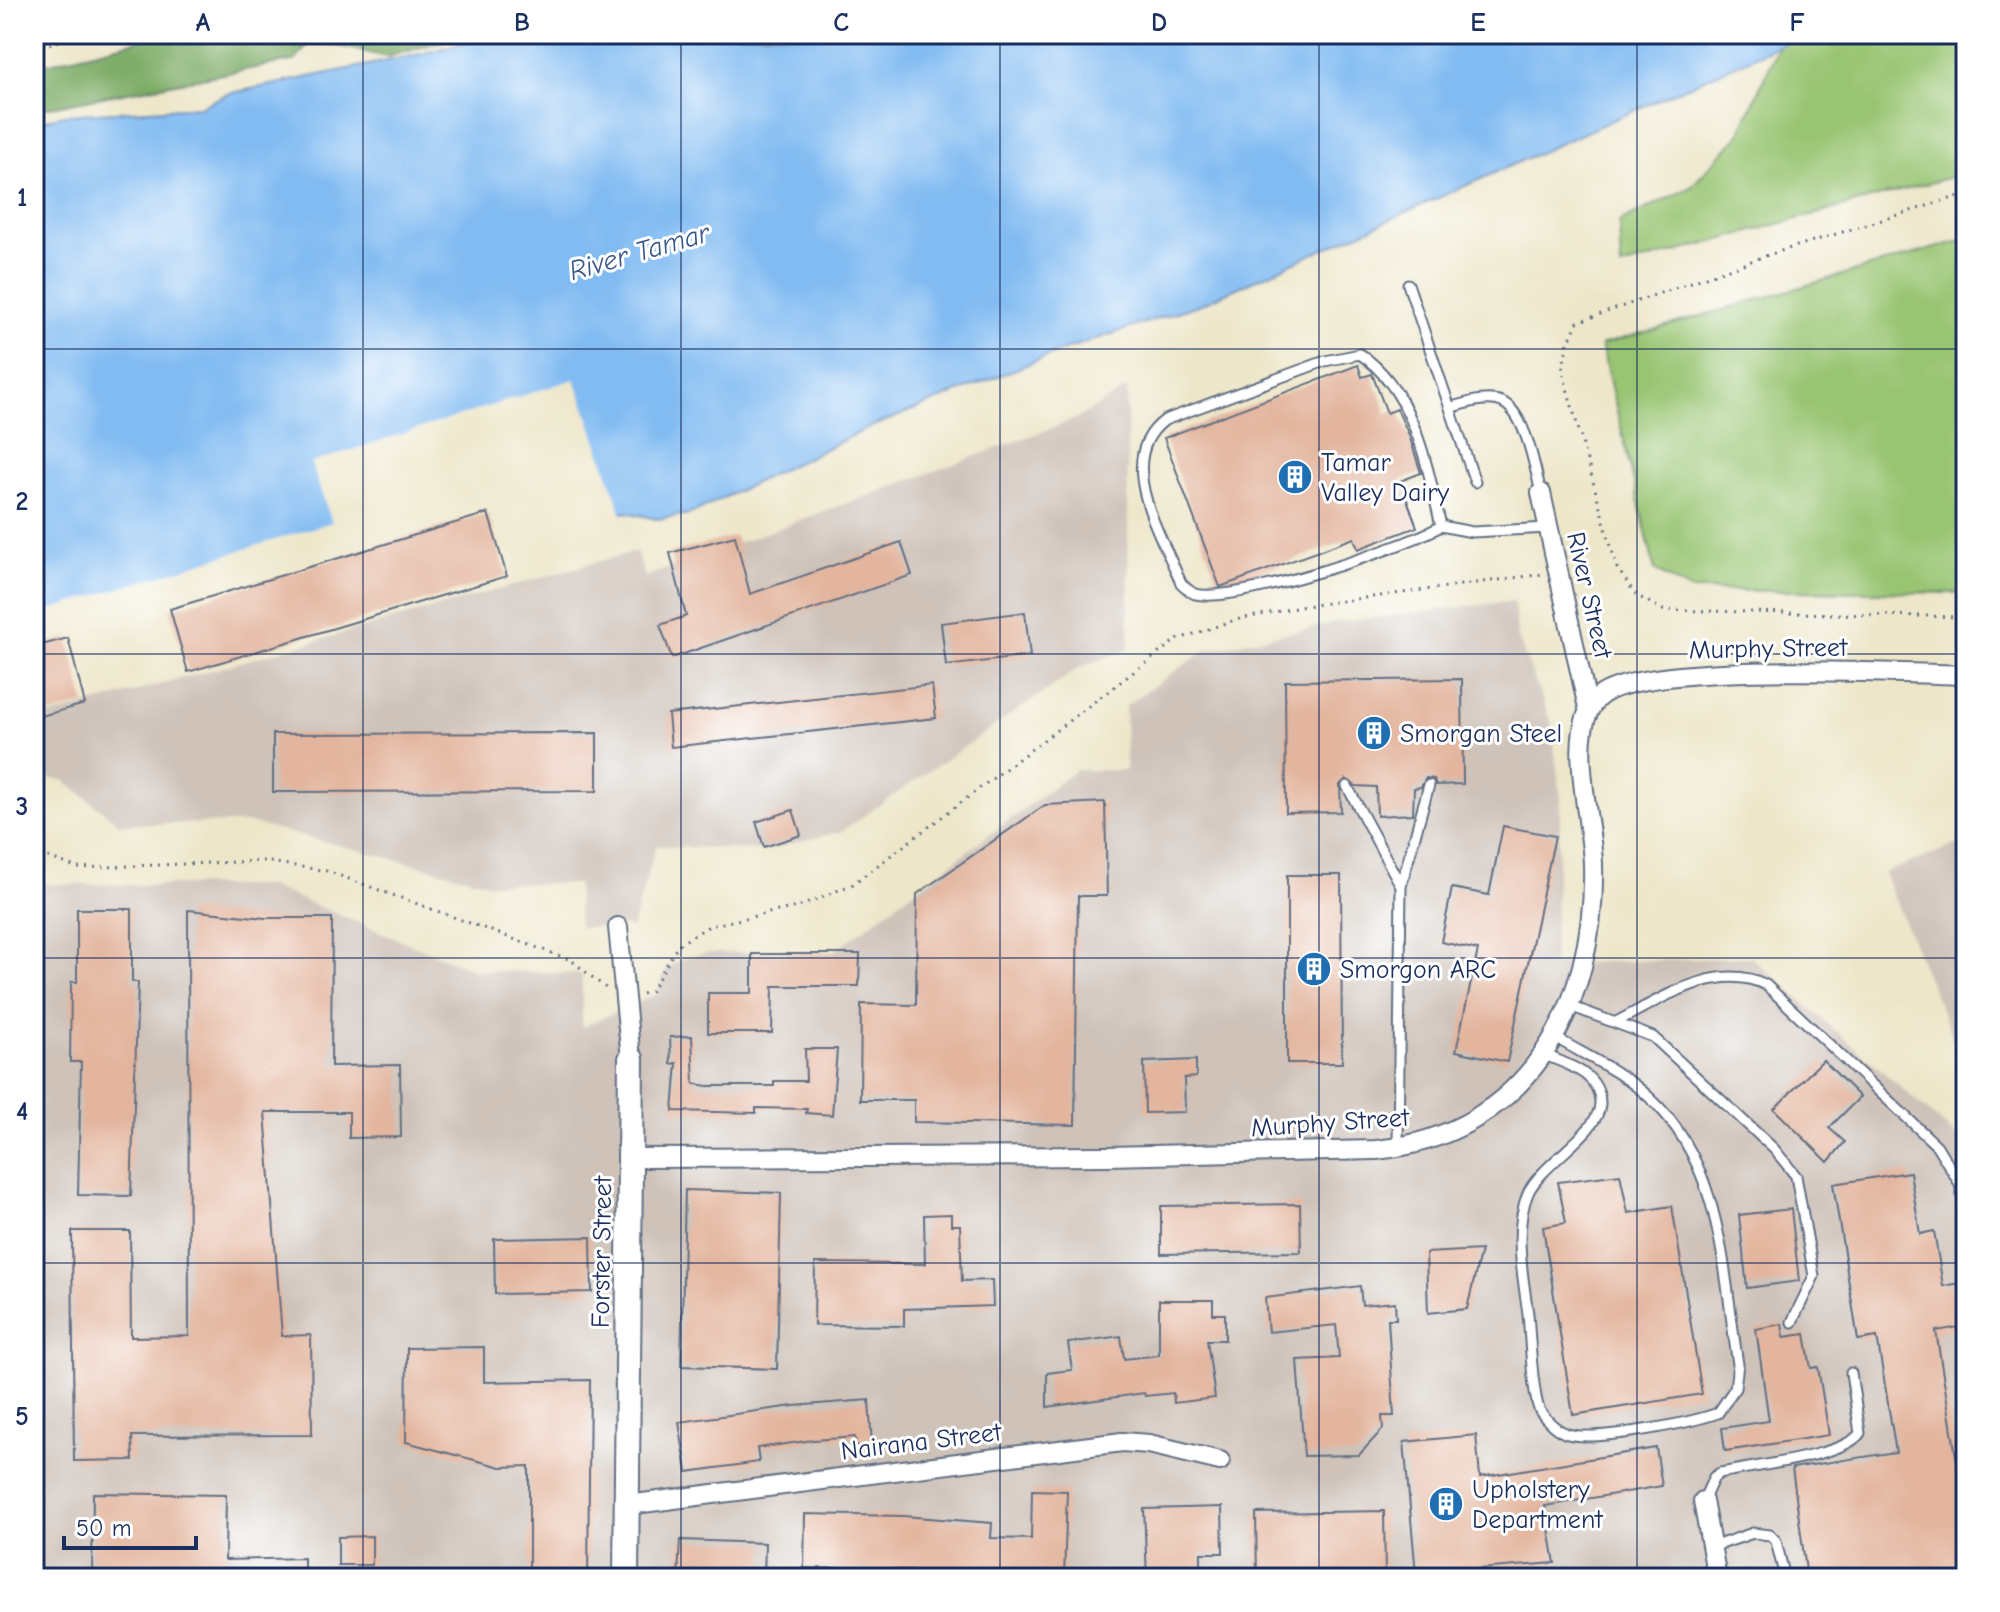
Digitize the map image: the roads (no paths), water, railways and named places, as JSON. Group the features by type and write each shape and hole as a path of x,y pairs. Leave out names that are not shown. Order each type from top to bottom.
{"street":[{"name":"River Street","path":"1541,493 1588,708"},
{"name":"Murphy Street","path":"630,1158 1107,1156 1398,1148 1446,1134 1510,1094 1545,1055 1556,1038 1581,975 1590,927 1593,867 1579,741 1588,708 1616,686 1648,678 1812,671 1966,675"},
{"name":"Forster Street","path":"618,927 631,1059 626,1578"},
{"name":"Nairana Street","path":"627,1505 1122,1442 1149,1444 1220,1461"},
{"path":"1703,1501 1717,1578"}],"lane":[{"path":"1408,284 1475,482"},
{"path":"1441,526 1428,473 1405,406 1383,369 1360,354 1325,361 1165,420 1152,430 1145,444 1139,479 1181,583 1192,594 1217,596 1331,568 1418,540 1441,526 1472,532 1548,528"},
{"path":"1452,407 1486,400 1501,402 1515,412 1532,455 1541,493"},
{"path":"1398,1148 1401,886 1429,785"},
{"path":"1347,786 1401,886"},
{"path":"1616,1022 1715,978 1734,975 1766,985 1937,1146 1960,1184 1966,1216"},
{"path":"1570,1006 1653,1037 1697,1081 1774,1149 1796,1176 1814,1276 1792,1322"},
{"path":"1545,1055 1587,1077 1596,1086 1600,1109 1593,1123 1544,1169 1528,1194 1522,1220 1522,1266 1539,1409 1555,1428 1569,1435 1609,1434 1718,1413 1735,1388 1738,1364 1711,1200 1694,1154 1650,1097 1618,1073 1556,1038"},
{"path":"1703,1501 1714,1477 1720,1473 1825,1451 1856,1439 1860,1433 1851,1373"},
{"path":"1712,1547 1753,1533 1770,1535 1776,1541 1785,1578"}],"water":[{"name":"River Tamar","path":"495,34 1805,34 1201,304 1061,351 873,426 690,514 657,519 626,512 325,594 34,692 34,123 64,115 200,107 227,94 421,54"}],"place":[{"name":"Tamar Valley Dairy","path":"1295,477"},
{"name":"Smorgan Steel","path":"1374,733"},
{"name":"Smorgon ARC","path":"1314,969"},
{"name":"Upholstery Department","path":"1446,1504"}]}
